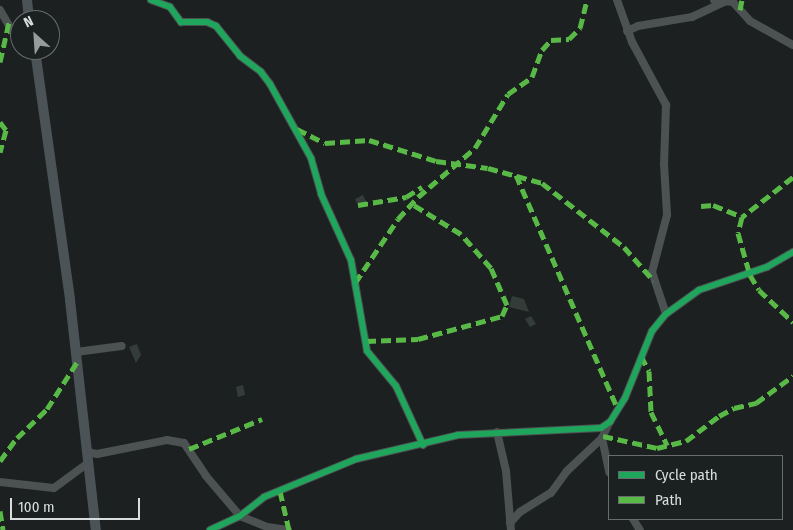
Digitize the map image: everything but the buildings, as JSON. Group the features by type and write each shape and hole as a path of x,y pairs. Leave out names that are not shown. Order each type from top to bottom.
{"street":[{"path":"151,0 170,7 181,22 207,22 216,26 240,56 267,79 311,158 321,194 351,260 367,351 396,386 423,445"},
{"path":"618,0 627,30 666,105 664,164 667,215 652,272 666,314"},
{"path":"714,0 733,2 750,21 793,45"},
{"path":"627,30 638,26 692,17 728,1"},
{"path":"0,10 10,27"},
{"path":"36,60 76,352 96,530"},
{"path":"511,526 520,512 551,493 567,471 602,438 626,398 652,331 666,314 699,290 767,266 793,252"},
{"path":"76,352 122,346"},
{"path":"210,530 240,516 260,499 361,458 423,445 458,435 497,432 592,430 610,422"},
{"path":"497,432 506,472 511,526"},
{"path":"602,438 608,467"},
{"path":"87,452 98,454 167,440 184,443 206,476 240,516 260,524 288,530"},
{"path":"0,482 54,488 88,463"}],"marked path":[{"path":"355,283 398,219 418,197 475,148 508,94 532,77 542,50 551,40 569,39 580,28 587,0"},
{"path":"740,10 742,0"},
{"path":"0,62 9,22"},
{"path":"0,122 6,130 0,152"},
{"path":"297,129 325,143 369,140 436,161 488,168 542,183 624,247 654,281"},
{"path":"516,175 618,410"},
{"path":"793,177 742,217 738,233 750,275 759,290 793,322"},
{"path":"358,205 406,197 422,187"},
{"path":"366,341 418,339 502,316 507,305 491,268 461,234 412,204"},
{"path":"701,206 713,205 742,217"},
{"path":"641,356 649,371 651,412 667,445"},
{"path":"0,461 17,438 47,409 77,362"},
{"path":"603,436 657,448 686,441 719,416 734,408 756,403 793,376"},
{"path":"189,449 262,419"},
{"path":"280,491 289,530"},
{"path":"0,511 3,530"}],"cycle path":[{"path":"151,0 170,7 181,22 207,22 216,26 240,56 261,72 270,84 311,158 321,194 351,260 367,351 396,386 423,445"},
{"path":"210,530 240,516 264,497 356,459 458,435 601,428 610,422 625,398 652,331 666,314 699,290 767,267 793,252"}]}
